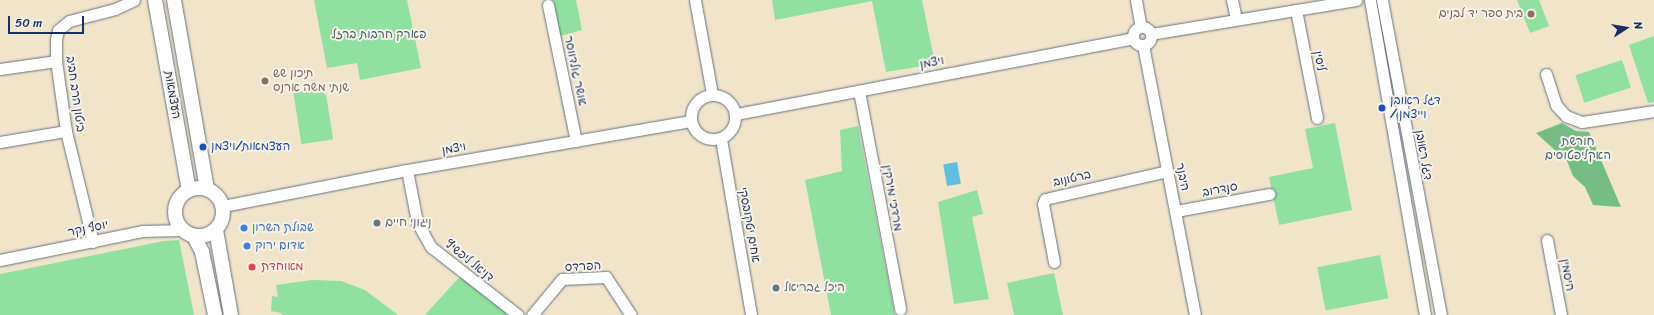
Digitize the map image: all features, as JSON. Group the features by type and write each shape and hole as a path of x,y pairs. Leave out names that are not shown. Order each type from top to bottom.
{"main road":[{"name":"העצמאות","path":"155,0 189,190"},
{"name":"העצמאות","path":"174,0 207,189"},
{"path":"188,233 202,236 216,230 222,219 222,206 217,196 207,189 189,190 178,199 174,212 188,233 202,252 215,315"},
{"path":"216,230 231,315"}],"street":[{"name":"ביטון הרב חביב","path":"93,242 66,131 56,61 58,30 69,21 115,9 134,0"},
{"path":"695,0 712,94"},
{"path":"1136,0 1141,28"},
{"path":"1232,0 1236,19"},
{"path":"1151,34 1356,0"},
{"path":"1370,0 1425,315"},
{"name":"דגל ראובן","path":"1382,0 1441,315"},
{"name":"אושר גולדווסר","path":"548,5 576,141"},
{"name":"ליסין","path":"1296,10 1317,118"},
{"path":"1141,28 1146,29 1151,34 1150,41 1143,45 1136,43 1133,38 1136,30 1141,28"},
{"name":"ויצמן","path":"736,114 1133,38"},
{"name":"היבנר","path":"1143,45 1195,315"},
{"path":"0,69 56,61"},
{"path":"1546,74 1556,104 1566,116 1582,122 1654,111"},
{"name":"מרדכי מירקין","path":"859,91 900,309"},
{"path":"712,94 728,101 736,114 734,126 721,139 706,139 699,135 691,121 695,104 700,99 712,94"},
{"name":"ויצמן","path":"222,206 407,170 691,121"},
{"path":"0,142 66,131"},
{"name":"אחים יטקובסקי","path":"721,139 751,315"},
{"name":"דניאל ליפשיץ","path":"407,170 417,222 431,247 518,315"},
{"name":"ברטונוב","path":"1054,262 1043,204 1045,199 1167,171"},
{"name":"סנדרוב","path":"1176,211 1269,194"},
{"name":"יוסף נקר","path":"0,260 142,231 188,233"},
{"name":"היסמין","path":"1547,240 1561,315"},
{"name":"הפרדס","path":"532,315 562,279 606,277 631,315"}],"green space":[{"name":"פארק חרבות ברזל","path":"314,0 407,0 421,68 360,80 357,63 327,68"},
{"path":"553,0 576,0 582,30 560,36"},
{"path":"772,0 922,0 935,64 886,72 872,1 775,20"},
{"path":"1517,0 1539,0 1549,26 1530,33"},
{"path":"1654,36 1654,102 1648,103 1629,45"},
{"path":"1622,60 1631,88 1584,103 1575,75"},
{"path":"325,88 333,139 302,144 293,93"},
{"path":"1335,123 1352,210 1279,225 1269,177 1313,168 1305,129"},
{"name":"חורשת האקליפטוסים","path":"1562,123 1576,131 1589,132 1621,207 1593,205 1585,187 1573,176 1567,161 1536,133"},
{"path":"858,126 895,315 831,315 805,180 842,171 840,130"},
{"path":"977,190 983,214 972,217 989,299 954,304 938,202"},
{"path":"179,240 194,315 0,315 0,274 164,241"},
{"path":"1380,255 1388,298 1326,310 1317,267"},
{"path":"463,273 518,315 425,315"},
{"path":"1054,273 1063,315 1014,315 1007,283"},
{"path":"312,280 341,281 365,290 398,315 282,315 281,313 271,311 272,296 278,297 276,285"}],"water":[{"path":"957,162 961,184 947,186 943,164"}],"place":[{"name":"בית ספר יד לבנים","path":"1531,14"},
{"name":"תיכון שש שנתי משה ארנס","path":"265,81"},
{"name":"דגל ראובן / וייצמן","path":"1382,108"},
{"name":"העצמאות/ויצמן","path":"203,147"},
{"name":"ניגוני חיים","path":"377,223"},
{"name":"שבולת השרון","path":"244,228"},
{"name":"אדום ירוק","path":"247,246"},
{"name":"מאוחדת","path":"252,267"},
{"name":"היכל גבריאל","path":"776,288"}]}
